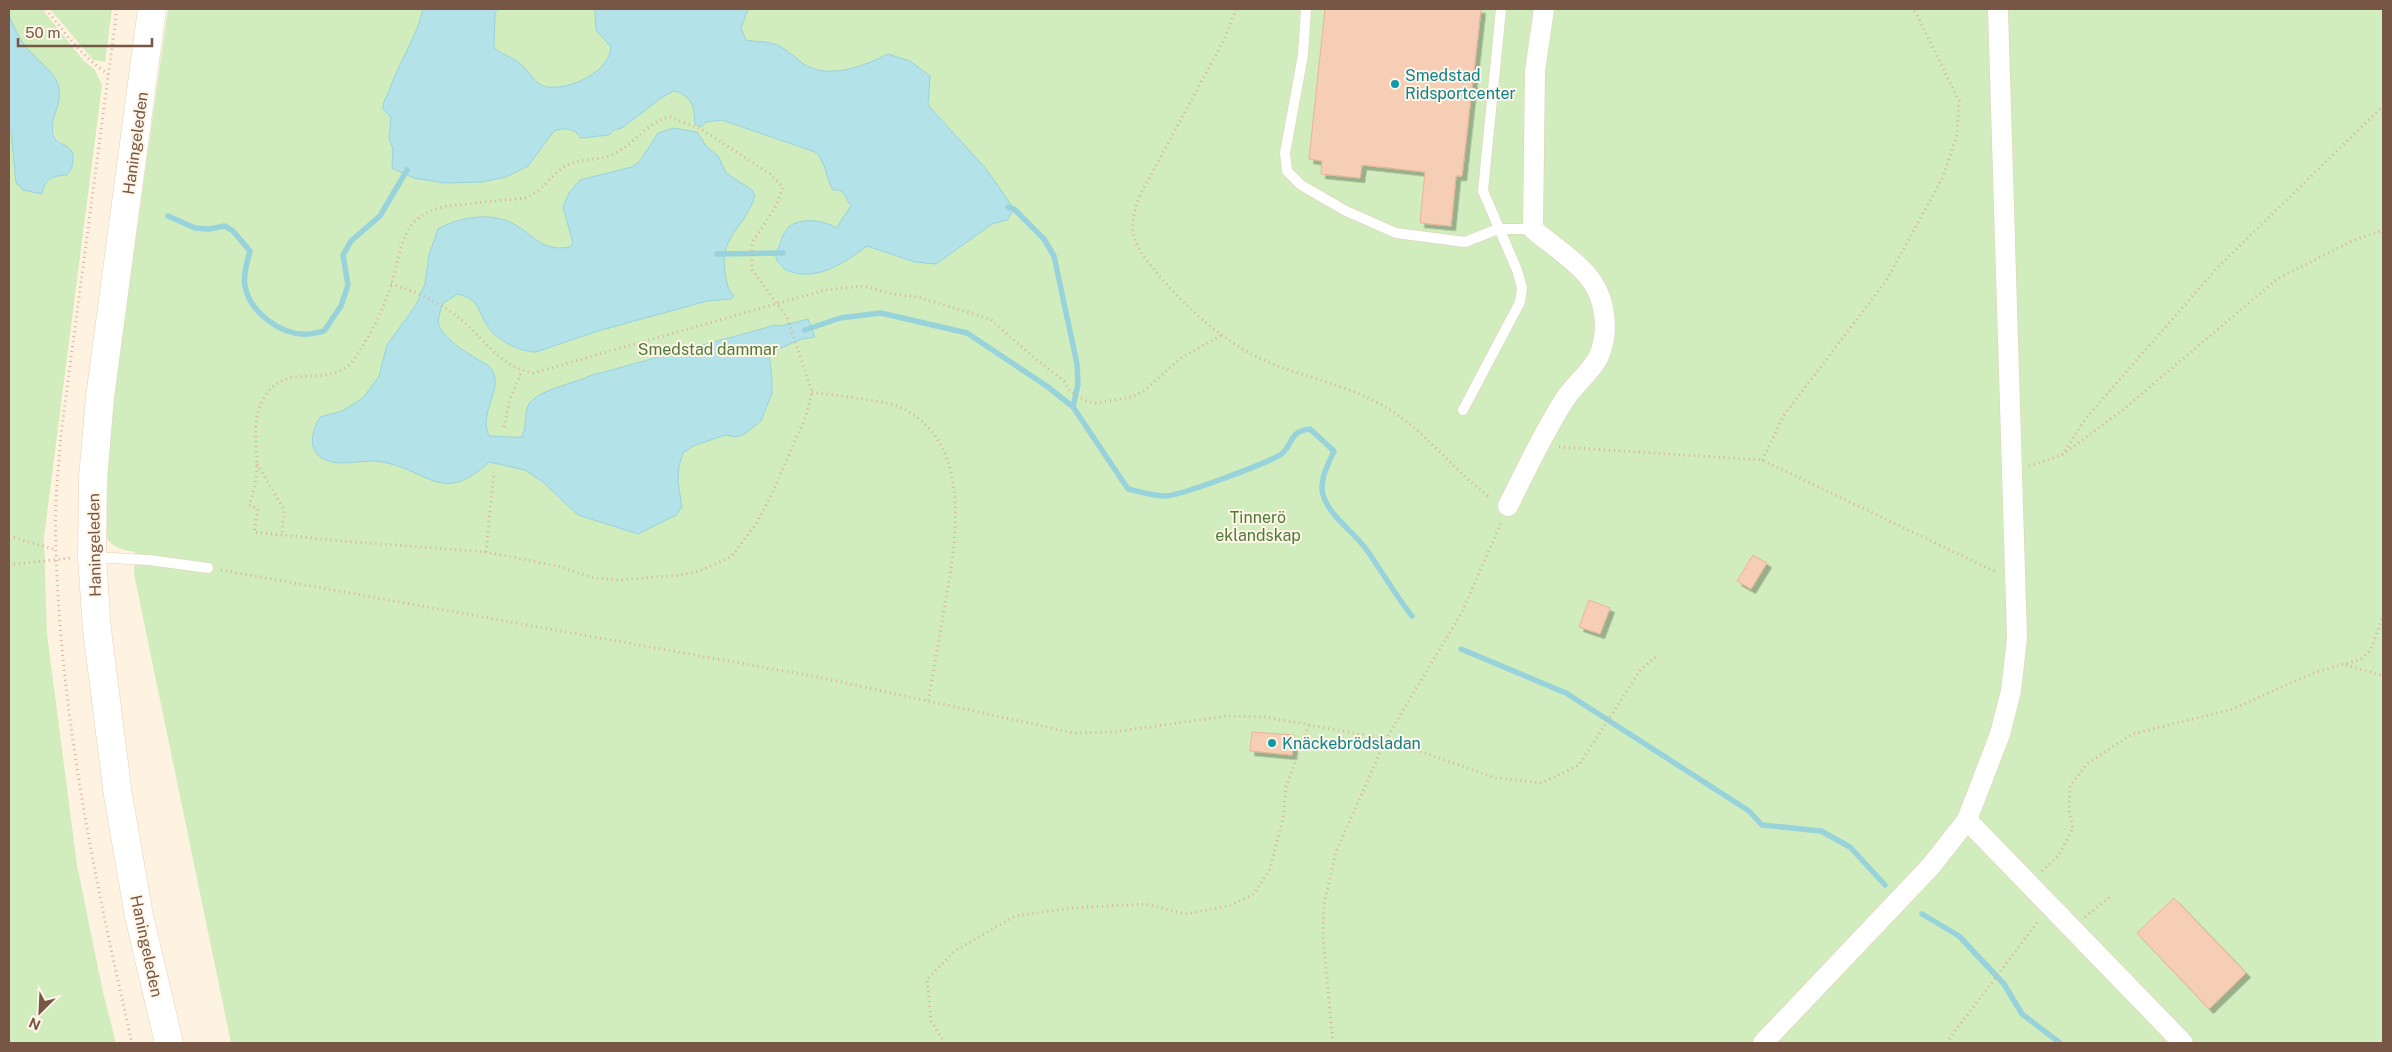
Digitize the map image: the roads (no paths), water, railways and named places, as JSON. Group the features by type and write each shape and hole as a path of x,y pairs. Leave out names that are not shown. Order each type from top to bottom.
{"main road":[{"name":"Haningeleden","path":"154,9 100,397 93,478 92,557 101,667 118,795 139,916 169,1042"}],"street":[{"path":"1508,506 1538,446 1569,392 1597,360 1604,342 1606,322 1600,298 1588,276 1532,229 1535,71 1544,9"},
{"path":"1763,1043 1932,866 1967,820 2000,734 2011,691 2017,638 1998,9"},
{"path":"1967,820 2183,1043"}],"lane":[{"path":"1306,9 1303,55 1285,153 1287,171 1301,186 1346,211 1396,233 1465,242 1498,229 1532,229"},
{"path":"1463,410 1520,302 1522,288 1517,270 1483,191 1501,9"},
{"path":"92,557 149,560 208,568"}],"water":[{"path":"423,9 497,9 495,14 494,48 518,62 538,83 547,87 567,86 587,78 604,64 609,56 611,47 596,30 595,9 748,9 741,28 746,40 777,45 809,67 819,70 839,71 860,66 888,54 910,61 930,76 928,105 987,170 1014,209 1007,220 992,224 936,264 915,262 867,246 849,259 819,273 797,273 786,270 779,263 776,254 786,230 794,224 806,221 826,223 836,228 851,206 845,195 841,191 833,190 824,165 815,152 722,120 706,122 701,127 695,124 693,107 689,99 674,91 609,135 581,138 569,129 554,131 528,166 506,177 482,182 444,183 414,178 392,168 393,149 389,139 391,117 383,109 383,106 416,30"},
{"path":"9,15 23,43 56,79 59,98 52,127 53,133 58,141 71,150 73,155 72,167 67,175 57,176 47,181 42,194 23,190 16,183 11,131 9,128"},
{"name":"Smedstad dammar","path":"673,128 697,132 706,146 718,156 726,173 752,190 755,196 750,209 731,237 724,256 728,288 734,296 731,299 707,301 598,331 536,352 516,348 497,337 484,321 475,303 471,299 458,294 443,303 439,326 451,340 492,370 495,377 495,385 487,418 486,427 489,436 522,437 528,406 532,400 546,392 589,376 776,325 781,326 808,319 815,337 802,339 769,353 772,393 761,421 743,435 736,437 725,435 693,446 683,453 679,466 678,482 682,507 676,515 638,534 578,515 543,482 525,470 489,462 473,475 459,482 447,483 436,482 398,466 382,462 338,463 318,455 312,444 314,430 320,417 342,411 363,398 379,376 387,345 416,305 425,284 429,255 438,229 455,221 475,217 494,218 512,223 545,245 560,248 570,247 573,243 563,207 569,193 580,180 632,167 640,161 658,133"}],"waterway":[{"path":"168,216 195,228 209,229 225,226 233,231 250,251 246,268 245,286 248,296 260,314 278,327 288,331 298,334 314,333 324,331 341,306 348,285 343,255 351,241 380,216 407,170"},
{"path":"1008,207 1014,209 1044,239 1054,256 1077,364 1078,384 1073,407"},
{"path":"717,254 783,253"},
{"path":"805,330 840,318 881,313 967,333 1048,387 1073,407 1128,489 1152,495 1166,496 1175,494 1258,465 1280,455 1294,436 1303,430 1310,429 1334,451 1322,484 1326,503 1366,549 1412,616"},
{"path":"1461,649 1566,693 1749,811 1762,825 1821,831 1850,847 1885,885"},
{"path":"1922,914 1959,936 2004,984 2022,1014 2060,1043"}],"place":[{"name":"Smedstad Ridsportcenter","path":"1395,84"},
{"name":"Knäckebrödsladan","path":"1272,743"}],"park label":[{"name":"Tinnerö eklandskap","path":"1258,526"}]}
